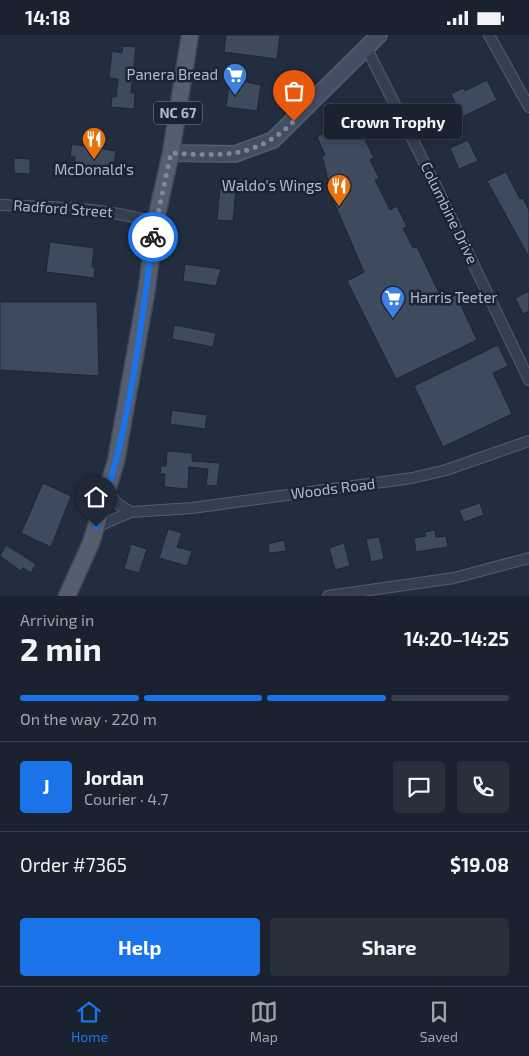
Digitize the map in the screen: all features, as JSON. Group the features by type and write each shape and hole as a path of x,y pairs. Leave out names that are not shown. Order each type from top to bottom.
{"main road":[{"name":"NC 67","path":"67,596 96,527 108,492 125,418 147,288 155,223 171,153 190,35"}],"street":[{"path":"171,153 235,154 274,140 379,35"},
{"path":"489,35 529,107"},
{"name":"Columbine Drive","path":"366,47 442,197 529,381"},
{"name":"Radford Street","path":"0,205 51,206 129,215 155,223"},
{"name":"Woods Road","path":"96,527 131,512 192,508 412,478 446,470 529,441"},
{"path":"108,492 118,504 131,512"},
{"path":"328,596 454,578 529,558"}],"building":[{"path":"226,35 280,35 277,59 224,52"},
{"path":"123,46 136,47 131,93 135,93 134,109 111,107 112,96 116,97 118,79 109,78 112,51 122,53"},
{"name":"Panera Bread","path":"237,80 261,85 257,111 226,107 229,85 235,86"},
{"path":"487,80 497,100 462,117 451,94 463,88 465,91"},
{"path":"351,119 359,138 363,136 374,158 370,160 379,178 375,180 390,210 397,206 407,227 403,228 413,248 417,247 443,301 456,295 477,340 396,379 347,281 364,272 333,200 322,156 325,155 317,137"},
{"path":"468,140 478,161 459,169 450,148"},
{"name":"McDonald's","path":"91,143 103,145 103,149 116,151 113,171 74,164 75,157 70,156 72,144 84,146 84,144 91,145"},
{"path":"14,158 30,159 30,174 14,173"},
{"path":"506,172 520,199 523,198 529,210 529,257 487,181"},
{"path":"220,188 236,189 233,221 217,220"},
{"path":"50,242 94,248 92,267 95,267 94,278 46,272"},
{"path":"185,264 221,269 216,286 183,281"},
{"path":"529,291 529,311 523,314 515,298"},
{"path":"0,302 97,302 99,376 0,370"},
{"path":"174,325 216,333 213,347 172,339"},
{"path":"498,345 508,366 493,373 512,414 443,447 414,386"},
{"path":"172,410 207,415 205,429 170,424"},
{"path":"167,451 192,453 192,461 220,463 217,486 206,485 208,469 189,467 188,489 164,487 165,474 160,474 161,466 166,466"},
{"path":"43,483 71,496 51,547 21,533"},
{"path":"480,503 484,515 464,522 459,510"},
{"path":"168,529 182,533 177,547 192,551 187,566 159,558"},
{"path":"435,530 436,537 446,536 448,547 416,552 414,538 426,536 425,532"},
{"path":"379,537 384,559 371,562 366,539"},
{"path":"284,540 286,551 269,553 268,544"},
{"path":"344,543 350,566 335,570 329,548"},
{"path":"131,544 147,549 139,573 124,569"},
{"path":"6,545 36,564 31,573 23,568 21,571 0,556"}],"way so far":[{"path":"153,237 171,153 235,154 262,146 274,140 294,121"}],"place":[{"name":"Panera Bread","path":"235,96"},
{"name":"Crown Trophy","path":"294,121"},
{"name":"McDonald's","path":"94,160"},
{"name":"Waldo's Wings","path":"339,207"},
{"name":"Harris Teeter","path":"393,319"}],"route":[{"path":"96,527 116,461 125,418 147,288 153,237"}]}
